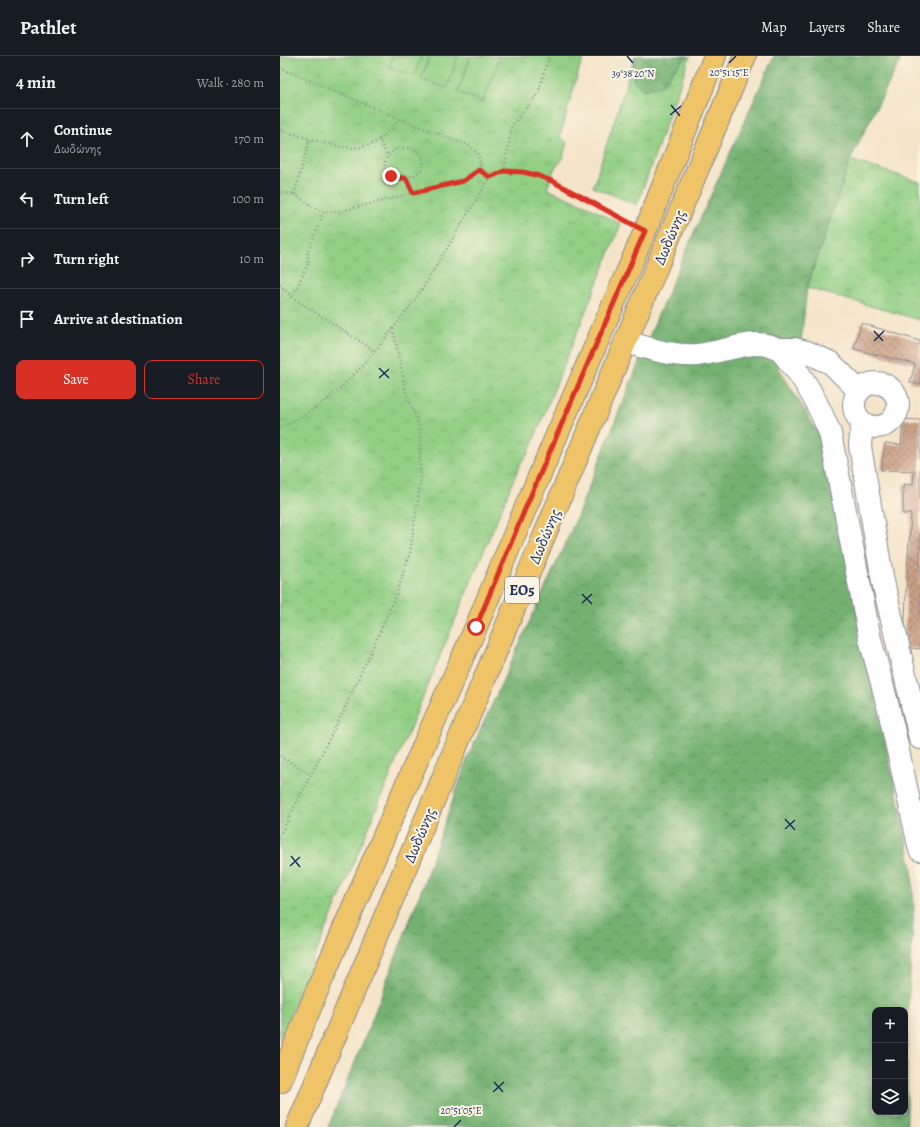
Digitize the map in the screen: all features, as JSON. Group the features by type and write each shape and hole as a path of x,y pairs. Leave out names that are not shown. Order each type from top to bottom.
{"main road":[{"name":"Δωδώνης","path":"280,1082 316,994 476,627 531,494 645,231 715,56"},
{"name":"Δωδώνης","path":"297,1127 745,56"}],"street":[{"path":"625,342 665,353 683,355 698,355 726,348 755,344 779,349 794,349 807,352 831,363 859,391"},
{"path":"779,349 806,383 830,433 870,639 889,710 920,850"},
{"path":"872,383 880,383 887,386 897,397 897,412 894,418 889,424 882,427 875,428 862,423 854,412 853,404 859,391 872,383"},
{"path":"862,423 860,446 883,582 912,672 920,738"}],"path":[{"path":"504,171 512,125 538,94 549,56"},
{"path":"280,68 400,119 468,145 478,154 481,166 479,170 463,181 342,211 324,212 315,208 294,194 280,194"},
{"path":"280,130 339,147 351,147 361,146 379,140 400,119"},
{"path":"294,194 310,139"},
{"path":"379,140 387,155"},
{"path":"400,148 408,148 420,153 424,159 422,169 415,175 406,178 394,178 388,174 385,167 385,158 387,155 400,148"},
{"path":"479,170 490,177"},
{"path":"280,429 330,397 375,351 411,306 429,279 490,177 504,171 523,172 552,181 645,231"},
{"path":"406,178 413,193"},
{"path":"292,297 309,262 307,254 308,249 324,212"},
{"path":"280,285 292,297 375,351"},
{"path":"280,835 342,714 378,636 396,595 410,553 422,479 419,425 406,392 393,329"},
{"path":"280,756 310,774"}],"green space":[{"path":"280,56 585,56 580,66 560,136 567,143 563,157 559,164 555,167 547,189 587,206 621,224 528,454 521,462 280,1040"},
{"path":"393,56 422,56 414,76 389,67"},
{"path":"430,56 458,56 447,88 421,79"},
{"path":"471,56 500,56 483,102 458,92"},
{"path":"635,56 633,80 661,86 678,65 690,56 637,205 593,187"},
{"path":"635,56 688,56 661,86 643,90 633,80"},
{"path":"774,56 901,56 899,63 850,160 807,288 801,342 774,360 820,436 912,869 914,906 908,1011 908,1007 872,1007 872,1115 907,1115 907,1127 328,1127 366,1035 419,896 468,757 571,531 658,315"},
{"path":"850,160 920,182 920,320 807,288"}],"building":[{"path":"861,323 920,341 920,385 910,382 915,364 854,349"},
{"path":"903,419 920,420 920,649 904,647 911,514 903,514 903,484 913,485 914,471 881,470 885,443 901,445"}],"route":[{"path":"391,176 394,178 406,178 413,193 463,181 479,170 490,177 504,171 523,172 552,181 645,231 528,502 476,627"}]}
